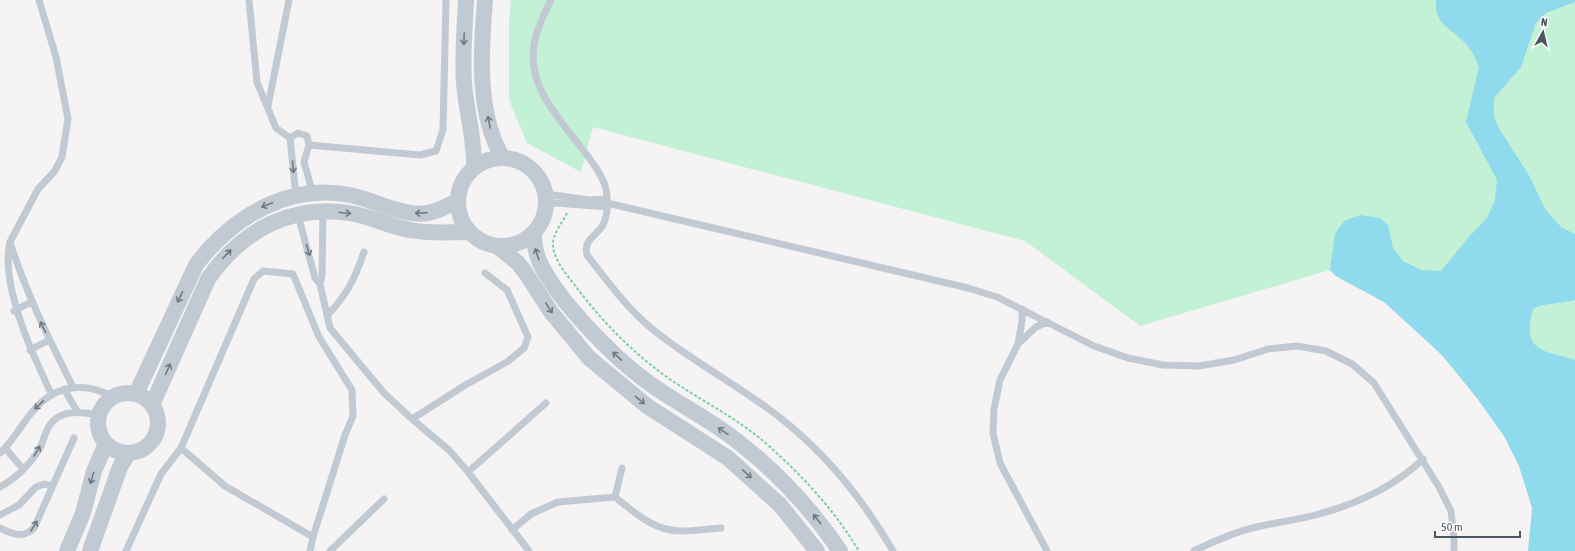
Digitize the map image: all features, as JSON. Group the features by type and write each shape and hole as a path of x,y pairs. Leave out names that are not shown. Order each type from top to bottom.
{"street":[{"path":"466,0 464,82 473,138 474,168"},
{"path":"485,0 482,41 483,82 491,133 503,158"},
{"path":"498,247 517,244 534,234 540,225 546,199 542,182 535,173 526,165 515,160 503,158 493,159 474,168 465,177 460,188 457,201 462,222 468,232 482,242 498,247 518,262 551,312 590,358 647,406 733,462 780,505 823,549"},
{"path":"136,394 196,265 209,247 243,218 262,207 305,195 349,195 411,213 435,212 457,201"},
{"path":"305,195 310,213"},
{"path":"152,405 208,278 235,246 252,233 271,223 310,213 354,214 410,230 468,232"},
{"path":"534,234 536,251 546,273 581,319 614,354 649,383 746,448 795,494 816,518 823,549"},
{"path":"120,394 136,394 142,396 152,405 158,418 157,433 154,440 143,450 128,454 120,453 106,444 98,430 99,415 102,408 113,397 120,394"},
{"path":"67,551 83,513 94,471 106,444"},
{"path":"90,551 120,467 128,454"},
{"path":"85,501 106,508"}],"lane":[{"path":"38,0 56,57 68,119 62,157 54,172 38,189 4,253 4,272 6,290 14,311 30,350 52,395"},
{"path":"249,0 257,82 276,128 290,138 305,195"},
{"path":"268,106 290,0"},
{"path":"309,145 420,155 436,151 443,130 446,0"},
{"path":"550,0 534,46 533,64 537,82 544,98 600,173 604,182 607,203 603,224 588,241 586,250 587,255 616,293 650,327 688,356 743,391 782,419 818,451 851,487 879,526 893,551"},
{"path":"290,138 298,133 307,136 309,145 304,162 305,195"},
{"path":"546,199 570,204 607,203"},
{"path":"546,199 589,200 607,203 968,288 997,297 1101,349 1128,358 1163,365 1199,366 1234,360 1268,349 1297,346 1326,351 1352,364 1374,383 1423,459 1451,511 1454,551"},
{"path":"310,213 315,278 320,284"},
{"path":"310,213 322,276 320,284 326,316 330,328 368,376 412,419 449,450 468,472 529,551"},
{"path":"10,242 20,276 31,302 73,387"},
{"path":"326,316 344,298 356,275 364,252"},
{"path":"126,551 161,474 182,448 254,279 263,271 294,274 319,337 352,390 353,416 345,435 310,551"},
{"path":"412,419 467,384 507,362 524,348 528,337 507,290 485,273"},
{"path":"14,311 31,302"},
{"path":"1018,344 1022,321 1022,309"},
{"path":"1047,322 1026,335 1018,344 1000,380 994,408 993,433 1000,463 1047,551"},
{"path":"30,350 49,340"},
{"path":"23,469 3,450 34,410 52,395 64,389 73,387 97,390 113,397"},
{"path":"64,389 77,412"},
{"path":"468,472 546,403"},
{"path":"0,487 23,469 35,456 49,426 53,421 64,414 77,412 99,415"},
{"path":"0,528 18,535 31,531 74,438"},
{"path":"182,448 225,486 313,537"},
{"path":"1194,551 1227,536 1256,527 1320,514 1348,504 1388,486 1423,459"},
{"path":"615,497 622,468"},
{"path":"0,515 18,505 36,487 44,484 52,486"},
{"path":"512,530 531,514 558,502 615,497 639,517 654,525 679,531 721,528"},
{"path":"330,551 384,499"}],"path":[{"path":"570,204 554,237 554,254 594,310 616,334 649,363 670,379 733,419 761,439 792,466 820,496 845,527 859,551"}],"green space":[{"path":"511,0 1575,0 1575,406 1476,397 1445,359 1410,323 1378,298 1342,280 1330,270 1140,326 1025,241 593,127 581,172 527,143 509,100 509,21"}],"water":[{"path":"1436,0 1575,0 1575,2 1546,13 1536,23 1521,67 1494,98 1494,117 1500,130 1530,177 1545,209 1561,227 1575,234 1575,300 1543,305 1533,309 1530,323 1530,334 1533,341 1544,351 1575,360 1575,551 1528,551 1532,508 1519,466 1504,436 1476,397 1443,356 1384,302 1336,276 1330,270 1335,234 1344,221 1360,215 1380,218 1388,225 1393,248 1403,261 1421,270 1441,271 1467,239 1487,218 1495,200 1497,180 1466,122 1479,67 1468,46 1440,20 1436,8"}]}
